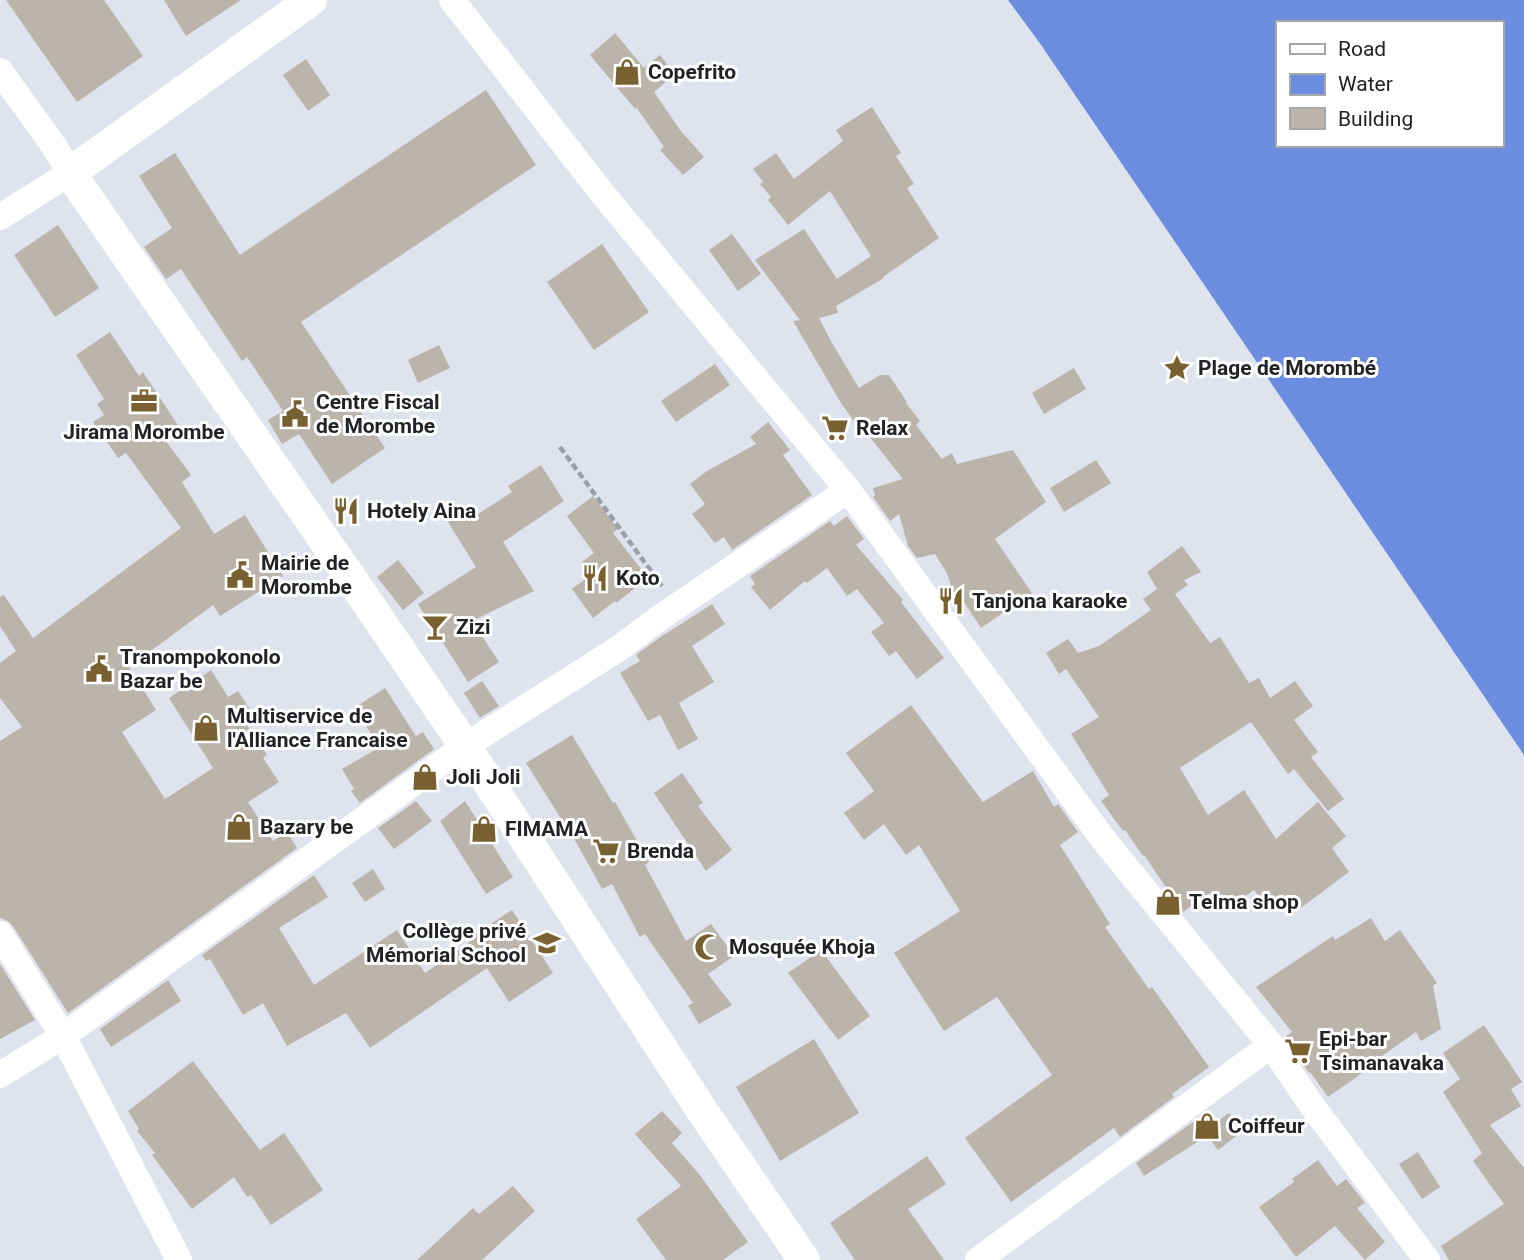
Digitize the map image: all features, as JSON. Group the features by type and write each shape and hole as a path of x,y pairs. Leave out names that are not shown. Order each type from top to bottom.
{"street":[{"path":"0,217 70,173 311,0"},
{"path":"452,0 602,193 848,489 1103,839 1271,1045 1313,1107 1427,1260"},
{"path":"0,71 466,746 701,1109 804,1260"},
{"path":"0,1074 63,1036 466,746 607,656 848,489"},
{"path":"0,934 63,1036 179,1260"},
{"path":"978,1260 1271,1045"}],"path":[{"path":"559,447 677,607"}],"water":[{"path":"1008,0 1524,0 1524,755 1039,42"}],"building":[{"path":"6,0 104,0 143,56 77,102"},
{"path":"164,0 241,0 186,36"},
{"path":"615,33 644,68 660,55 675,74 654,92 680,130 704,157 683,175 660,150 664,147 636,107 635,109 590,55"},
{"path":"306,59 330,95 308,111 283,75"},
{"path":"486,90 536,165 301,322 385,448 332,484 299,434 282,444 268,420 283,411 247,357 242,361 181,269 166,279 144,247 172,228 139,176 175,153 240,255"},
{"path":"872,107 901,153 896,156 914,184 907,188 939,238 884,278 836,306 838,313 819,318 859,388 880,375 889,375 920,421 916,425 942,459 952,453 957,464 1013,450 1046,502 995,539 1032,593 981,628 964,602 957,605 947,573 935,554 917,558 908,546 899,514 890,521 873,497 873,488 903,479 865,431 862,433 841,403 793,321 800,320 755,260 804,229 837,279 871,256 830,191 788,225 768,200 771,197 760,184 763,182 753,169 776,153 794,179 843,141 836,130"},
{"path":"58,225 99,288 55,317 14,255"},
{"path":"732,234 761,274 738,291 709,250"},
{"path":"602,244 649,312 594,350 547,282"},
{"path":"110,332 139,376 143,372 179,427 163,437 191,475 182,482 214,534 245,515 283,576 220,616 213,605 129,667 156,710 122,732 165,799 213,768 169,698 211,670 228,697 238,691 256,719 247,725 267,755 263,758 279,782 248,802 273,841 287,832 297,848 68,1013 13,926 0,918 0,741 22,727 0,698 0,663 16,651 0,626 0,597 4,595 33,638 181,528 126,453 118,458 93,422 104,415 97,404 104,399 76,355"},
{"path":"439,345 450,368 418,383 408,360"},
{"path":"715,364 730,385 676,422 661,401"},
{"path":"1074,368 1086,389 1044,414 1032,393"},
{"path":"768,422 790,450 783,455 812,495 732,550 724,537 715,543 692,514 705,504 690,484 707,471 756,444 750,437"},
{"path":"1096,460 1111,483 1064,512 1050,488"},
{"path":"541,465 564,501 503,542 534,591 472,621 499,662 468,682 418,604 476,567 448,522 467,510 472,518 512,492 508,486"},
{"path":"593,496 618,529 613,533 648,578 593,618 572,589 591,575 582,562 594,553 567,516"},
{"path":"847,516 864,539 856,545 903,600 901,602 944,658 917,679 896,651 889,656 871,632 884,623 857,589 847,596 827,568 807,583 805,581 770,610 751,587 755,584 750,576 830,521 834,526"},
{"path":"1182,546 1201,572 1184,580 1188,585 1175,594 1210,643 1220,637 1249,683 1259,678 1270,698 1295,681 1313,706 1294,720 1318,752 1311,757 1344,799 1328,811 1294,769 1288,774 1251,722 1180,768 1208,815 1244,790 1276,839 1318,802 1346,836 1332,848 1349,872 1294,913 1282,895 1268,907 1254,890 1223,912 1210,893 1183,912 1144,855 1101,801 1109,795 1071,734 1099,717 1066,669 1059,674 1046,653 1068,639 1078,653 1099,646 1151,610 1143,599 1157,589 1147,572"},
{"path":"398,560 424,593 403,610 377,577"},
{"path":"712,604 725,624 692,646 714,682 679,703 698,739 678,750 660,715 648,721 620,673 640,661 636,655"},
{"path":"482,681 499,706 480,718 464,693"},
{"path":"385,688 416,736 423,732 434,749 360,803 351,791 354,789 342,769 380,747 354,708"},
{"path":"911,705 983,802 1033,771 1054,807 1058,804 1078,832 1060,845 1110,924 1105,927 1209,1067 1120,1137 1114,1128 1011,1202 965,1138 1052,1075 997,997 944,1031 894,953 960,911 919,845 906,855 884,824 864,840 844,813 874,791 846,753"},
{"path":"572,735 649,862 645,865 686,941 711,924 734,956 708,974 732,1005 699,1024 688,1006 693,1003 645,934 640,937 612,884 602,889 566,824 526,763"},
{"path":"682,773 703,803 698,806 732,850 706,871 654,793"},
{"path":"416,801 432,821 394,849 378,828"},
{"path":"465,801 513,877 486,894 440,821"},
{"path":"373,869 385,889 365,902 352,883"},
{"path":"314,875 328,897 279,928 314,985 397,930 425,973 470,942 468,939 512,910 553,973 509,1002 487,968 370,1048 346,1013 287,1046 263,1003 243,1015 210,959 206,961 202,955"},
{"path":"1371,918 1385,941 1400,930 1437,983 1433,986 1441,1029 1421,1041 1416,1032 1328,1097 1285,1037 1292,1032 1256,987 1333,936 1335,940"},
{"path":"821,950 870,1016 838,1040 788,973"},
{"path":"0,964 35,1020 0,1039"},
{"path":"168,980 181,1001 111,1047 100,1029"},
{"path":"1484,1025 1522,1082 1511,1089 1521,1106 1490,1125 1524,1168 1524,1260 1449,1260 1441,1246 1504,1204 1473,1161 1482,1153 1443,1092 1460,1079 1443,1053"},
{"path":"814,1039 859,1113 780,1161 736,1087"},
{"path":"193,1061 260,1150 284,1133 323,1190 271,1225 251,1195 247,1197 234,1177 192,1209 152,1155 155,1153 137,1131 139,1129 128,1111"},
{"path":"662,1111 682,1133 672,1143 699,1174 748,1242 723,1260 666,1260 636,1219 681,1186 635,1134"},
{"path":"1229,1113 1243,1131 1218,1150 1204,1131"},
{"path":"1193,1122 1205,1137 1144,1176 1136,1163"},
{"path":"1418,1152 1440,1187 1422,1199 1399,1164"},
{"path":"927,1156 946,1184 908,1209 944,1260 855,1260 830,1223"},
{"path":"1318,1160 1337,1186 1346,1179 1365,1203 1357,1208 1385,1242 1365,1260 1335,1226 1296,1257 1259,1207 1294,1182 1292,1179"},
{"path":"513,1186 535,1211 482,1260 417,1260 473,1208 479,1214"}],"place":[{"name":"Copefrito","path":"627,72"},
{"name":"Plage de Morombé","path":"1177,368"},
{"name":"Jirama Morombe","path":"144,401"},
{"name":"Centre Fiscal de Morombe","path":"295,414"},
{"name":"Relax","path":"835,428"},
{"name":"Hotely Aina","path":"346,511"},
{"name":"Mairie de Morombe","path":"240,575"},
{"name":"Koto","path":"595,578"},
{"name":"Tanjona karaoke","path":"951,601"},
{"name":"Zizi","path":"435,627"},
{"name":"Tranompokonolo Bazar be","path":"99,669"},
{"name":"Multiservice de l'Alliance Francaise","path":"206,728"},
{"name":"Joli Joli","path":"425,777"},
{"name":"Bazary be","path":"239,827"},
{"name":"FIMAMA","path":"484,829"},
{"name":"Brenda","path":"606,851"},
{"name":"Telma shop","path":"1168,902"},
{"name":"Collège privé Mémorial School","path":"547,943"},
{"name":"Mosquée Khoja","path":"708,947"},
{"name":"Epi-bar Tsimanavaka","path":"1298,1051"},
{"name":"Coiffeur","path":"1207,1126"}]}
